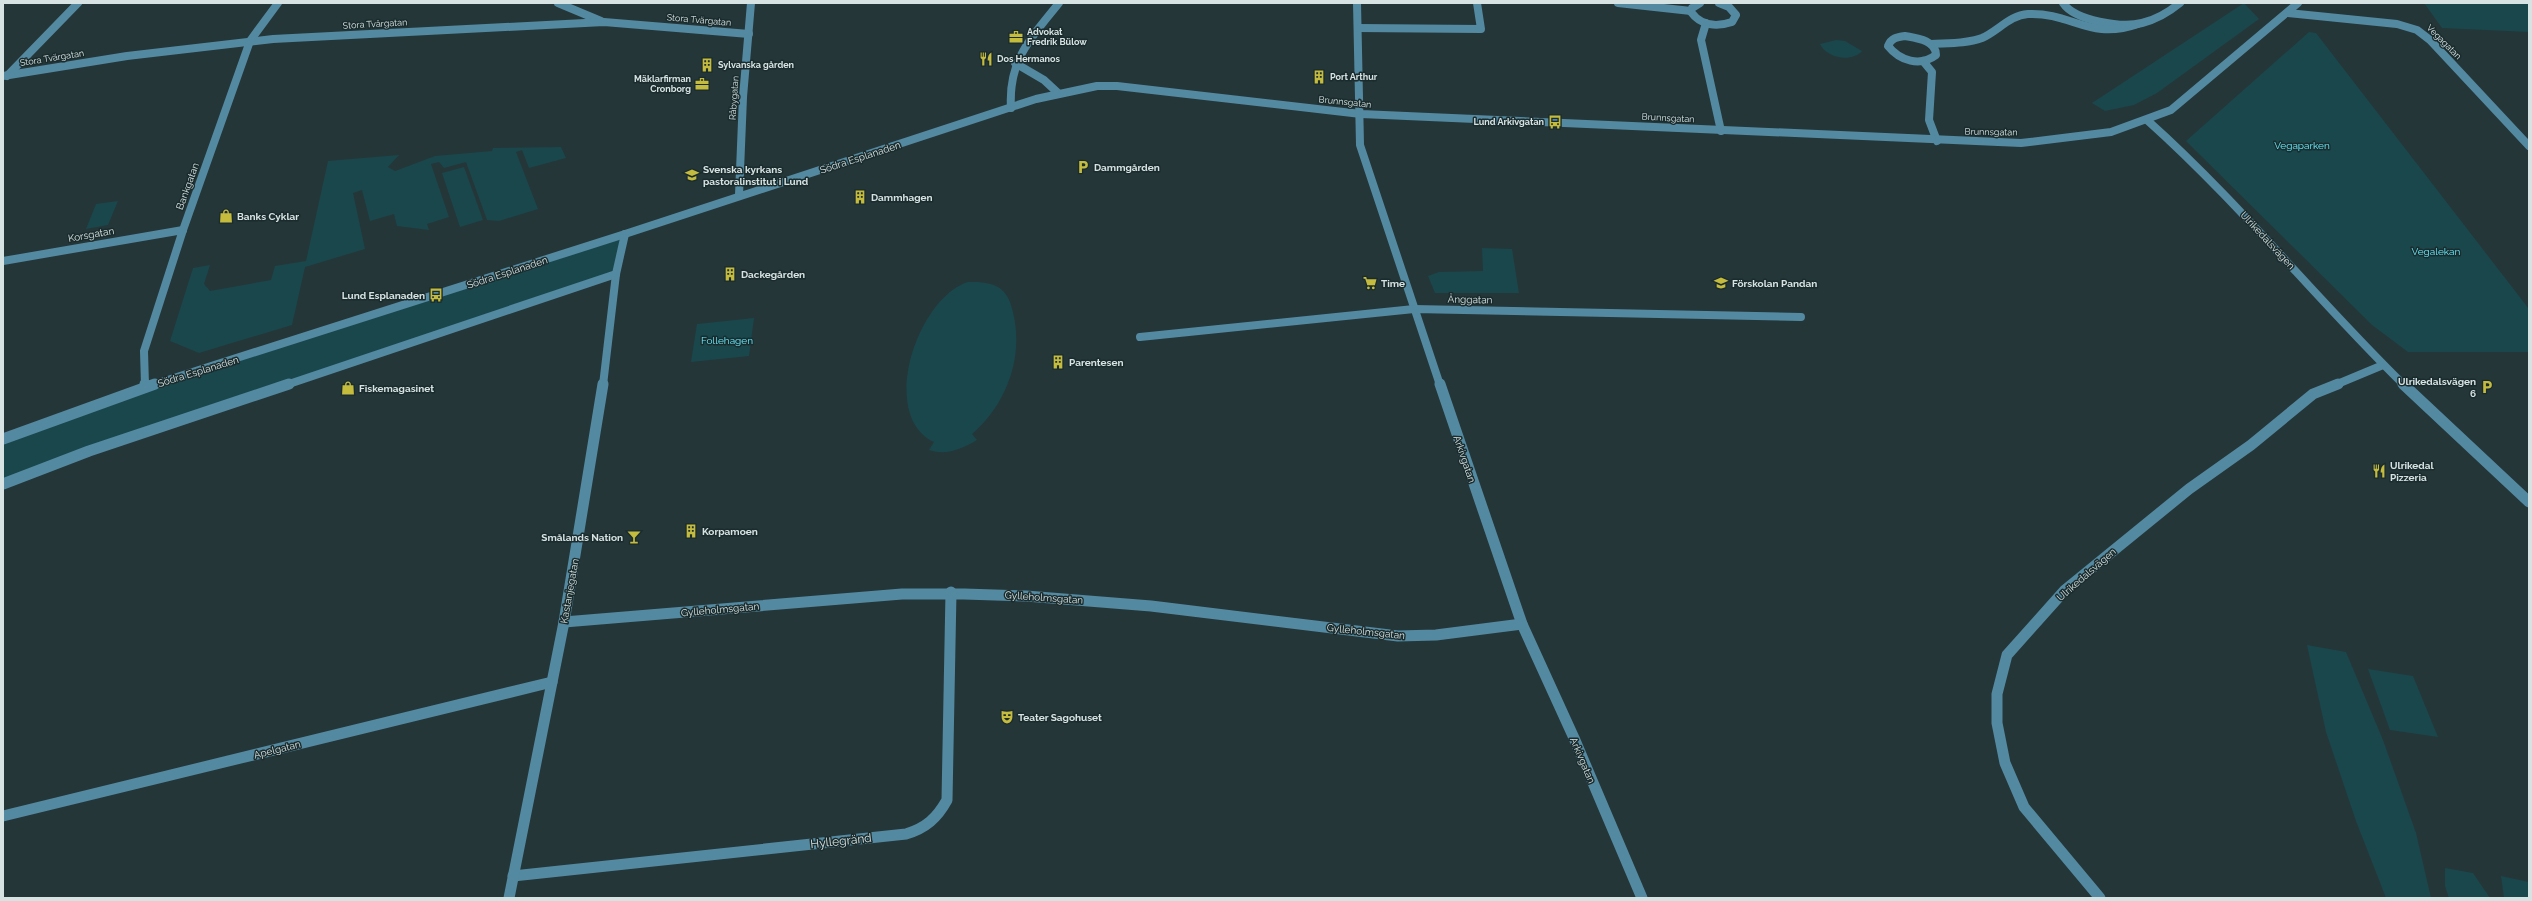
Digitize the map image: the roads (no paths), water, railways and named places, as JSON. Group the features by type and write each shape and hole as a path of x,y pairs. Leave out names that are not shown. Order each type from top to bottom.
{"street":[{"path":"3,83 5,75 78,3"},
{"name":"Bankgatan","path":"145,387 143,372 144,351 183,230 250,41 278,3"},
{"path":"558,3 604,22"},
{"name":"Råbygatan","path":"739,195 743,97 751,3"},
{"path":"1011,108 1009,92 1015,63 1059,3"},
{"name":"Arkivgatan","path":"1357,3 1361,114 1360,145 1414,309 1522,624 1574,738 1642,898"},
{"path":"1358,28 1481,29 1477,3"},
{"path":"1618,3 1691,11"},
{"path":"1691,11 1695,5 1700,3"},
{"path":"1691,11 1697,20 1706,23 1727,24 1735,19 1734,11 1719,3"},
{"path":"2063,3 2068,10 2084,17 2108,22 2138,24"},
{"path":"1931,44 1982,38 2014,17 2028,14 2058,17 2105,32 2124,31 2174,8 2180,3"},
{"path":"2288,13 2291,3"},
{"name":"Brunnsgatan","path":"1011,108 1058,93 1097,86 1139,88 1361,114 1937,141 2013,143 2076,138 2111,132 2171,110 2288,13 2298,3"},
{"name":"Vegagatan","path":"2288,13 2397,24 2417,30 2430,40 2529,146"},
{"name":"Stora Tvärgatan","path":"5,75 127,56 250,41 604,22 749,34"},
{"path":"1706,23 1701,40 1721,131"},
{"path":"1905,36 1921,39 1931,44 1936,50 1936,55 1923,61 1911,60 1896,55 1888,46 1892,39 1905,36"},
{"path":"1923,61 1932,72 1929,120 1937,141"},
{"path":"1015,63 1044,80 1058,93"},
{"name":"Södra Esplanaden","path":"3,439 145,387 625,234 739,195 1011,108"},
{"name":"Ulrikedalsvägen","path":"2147,120 2172,141 2253,224 2384,365 2529,502"},
{"name":"Korsgatan","path":"3,261 183,230"},
{"name":"Kastanjegatan","path":"509,898 564,622 601,403 616,274 625,234"},
{"path":"3,484 96,448 518,305 616,274"},
{"name":"Änggatan","path":"1140,337 1414,309 1801,317"},
{"name":"Ulrikedalsvägen","path":"2100,898 2024,807 2005,763 1997,724 1997,694 2007,655 2065,590 2189,489 2251,445 2312,394 2384,365"},
{"name":"Gylleholmsgatan","path":"564,622 902,594 951,592 1118,602 1398,636 1436,635 1522,624"},
{"name":"Hyllegränd","path":"513,876 906,834 928,827 939,816 947,800 951,592"},
{"name":"Apelgatan","path":"3,816 552,682"}],"place":[{"name":"Advokat Fredrik Bülow","path":"1016,37"},
{"name":"Dos Hermanos","path":"986,59"},
{"name":"Sylvanska gården","path":"707,65"},
{"name":"Port Arthur","path":"1319,77"},
{"name":"Mäklarfirman Cronborg","path":"702,84"},
{"name":"Lund Arkivgatan","path":"1555,122"},
{"name":"Dammgården","path":"1083,167"},
{"name":"Svenska kyrkans pastoralinstitut i Lund","path":"692,175"},
{"name":"Dammhagen","path":"860,197"},
{"name":"Banks Cyklar","path":"226,216"},
{"name":"Dackegården","path":"730,274"},
{"name":"Time","path":"1370,283"},
{"name":"Förskolan Pandan","path":"1721,283"},
{"name":"Lund Esplanaden","path":"436,295"},
{"name":"Parentesen","path":"1058,362"},
{"name":"Ulrikedalsvägen 6","path":"2487,387"},
{"name":"Fiskemagasinet","path":"348,388"},
{"name":"Ulrikedal Pizzeria","path":"2379,471"},
{"name":"Korpamoen","path":"691,531"},
{"name":"Smålands Nation","path":"634,537"},
{"name":"Teater Sagohuset","path":"1007,717"}],"park label":[{"name":"Vegaparken","path":"2302,145"},
{"name":"Vegalekan","path":"2436,251"},
{"name":"Follehagen","path":"727,340"}]}
